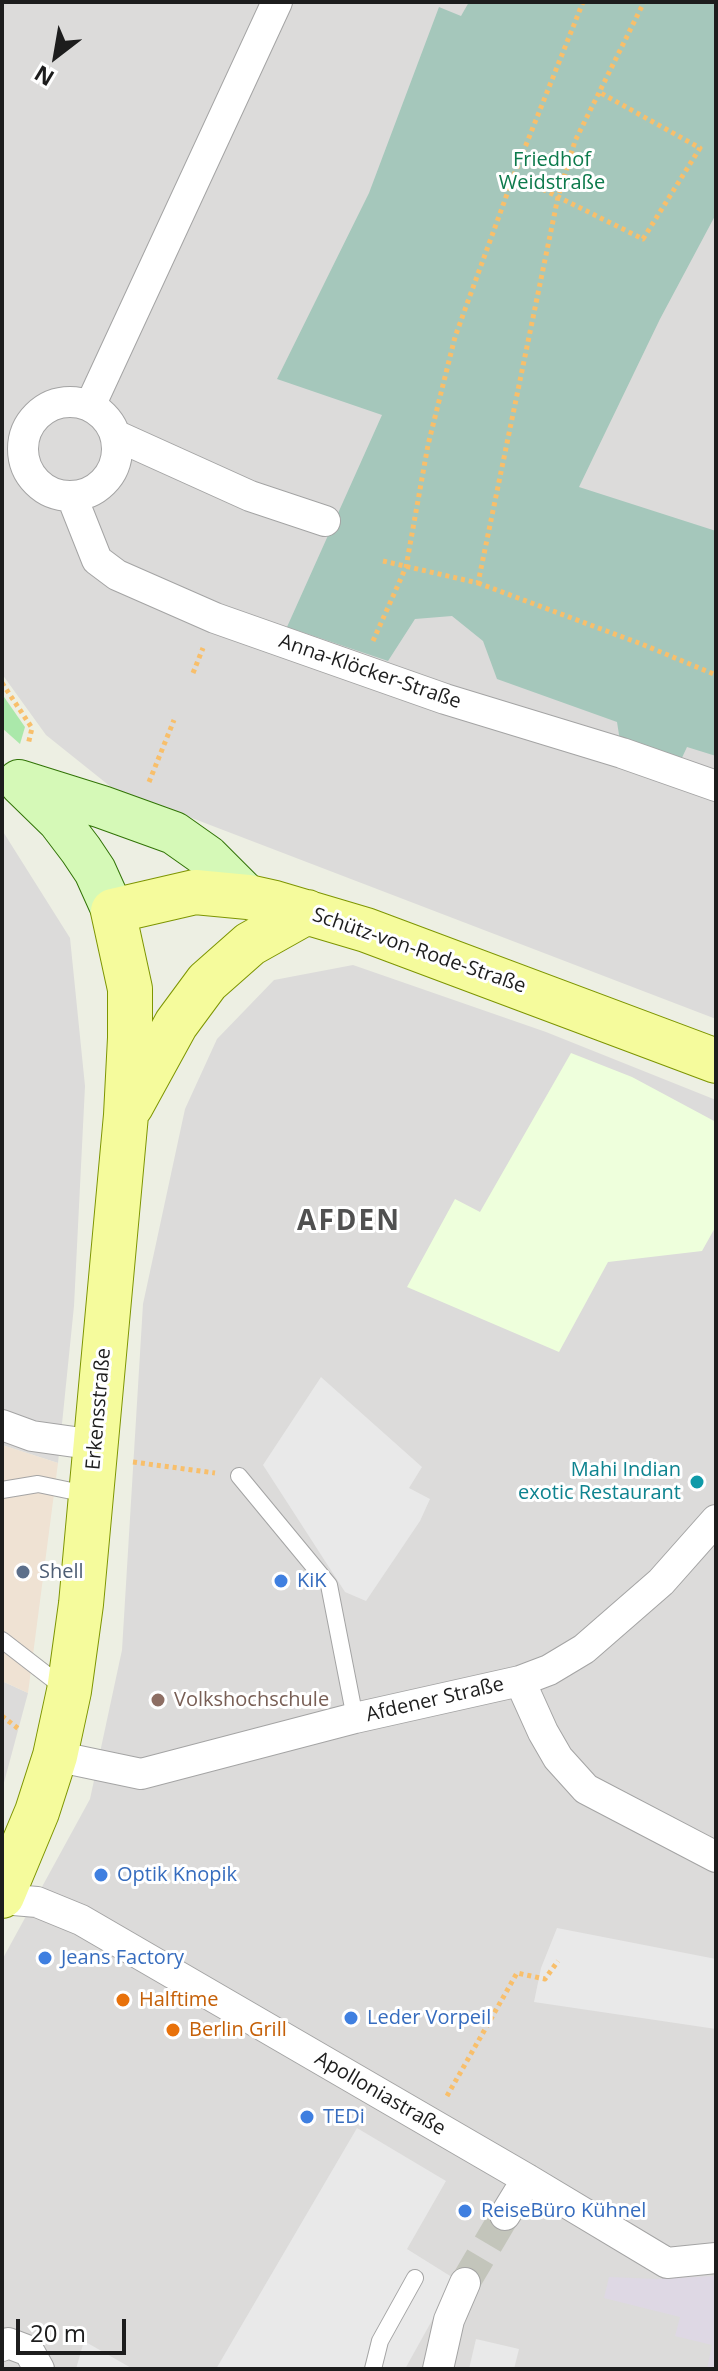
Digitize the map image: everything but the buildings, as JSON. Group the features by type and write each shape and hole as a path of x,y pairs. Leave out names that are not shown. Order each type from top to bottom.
{"main road":[{"path":"10,774 174,833 208,857 248,897"},
{"path":"10,774 59,821 81,850 95,871 113,911"},
{"name":"Schütz-von-Rode-Straße","path":"113,911 195,892 248,897 366,930 716,1061"},
{"name":"Erkensstraße","path":"2,1898 37,1812 55,1756 69,1691 81,1604 126,1115 130,989 113,911"},
{"path":"126,1115 176,1024 207,982 250,944 307,912"}],"street":[{"path":"90,406 277,2"},
{"path":"75,402 90,406 100,412 115,435 118,456 113,471 92,492 72,497 56,495 35,481 26,467 23,444 27,428 43,410 58,403 75,402"},
{"path":"115,435 250,496 325,521"},
{"name":"Anna-Klöcker-Straße","path":"72,497 97,560 117,575 215,618 445,699 622,753 716,786"},
{"path":"2,1425 94,1466"},
{"name":"Afdener Straße","path":"55,1756 141,1774 355,1718 520,1681 549,1670 584,1649 661,1582 716,1520"},
{"path":"520,1681 558,1758 586,1789 716,1857"},
{"name":"Apolloniastraße","path":"2,1898 37,1902 81,1920 667,2263 716,2258"},
{"path":"505,2215 527,2179"},
{"path":"438,2369 449,2320 465,2283"},
{"path":"2,2346 8,2343 29,2351 39,2369"}],"lane":[{"path":"2,1490 38,1484 94,1466"},
{"path":"239,1476 329,1585 355,1718"},
{"path":"2,1640 69,1691"},
{"path":"373,2369 380,2341 415,2278"}],"path":[{"path":"361,669 406,567 428,445 455,337 514,175 583,2"},
{"path":"478,583 558,197 575,141 644,2"},
{"path":"514,175 643,239 700,148 599,92"},
{"path":"383,561 478,583 716,675"},
{"path":"2,683 32,728 10,774"},
{"path":"146,789 174,720"},
{"path":"94,1466 239,1476"},
{"path":"432,2124 517,1973 545,1979 558,1961"}],"shaded area":[{"path":"2,2 716,2 716,1019 111,787 46,735 2,674"},
{"path":"2,830 70,938 85,1086 74,1306 58,1463 2,1445"},
{"path":"353,965 546,1032 716,1100 716,2369 2,2369 2,1960 90,1799 122,1650 143,1304 185,1109 217,1039 274,980"},
{"path":"571,1053 632,1077 716,1122 716,1226 702,1251 608,1262 559,1352 407,1287 455,1199 480,1212"},
{"path":"321,1377 422,1467 409,1488 430,1499 420,1521 366,1601 345,1592 263,1465"},
{"name":"Shell","path":"2,1445 58,1463 28,1693 2,1681"},
{"path":"2,1681 28,1693 2,1790"},
{"path":"557,1928 716,1959 716,2029 534,2002 541,1968"},
{"path":"357,2128 446,2181 407,2249 455,2279 405,2369 216,2369"},
{"path":"716,2276 716,2369 707,2369 712,2345 675,2336 680,2317 604,2298 609,2277 656,2279"},
{"path":"476,2339 519,2349 514,2369 469,2369"},
{"path":"84,2341 133,2369 76,2369"}],"green space":[{"name":"Friedhof Weidstraße","path":"469,2 716,2 716,214 660,319 579,487 716,531 716,756 687,747 680,762 620,741 617,722 497,679 483,641 452,616 415,619 388,661 287,627 382,415 277,379 369,193 439,7 461,16"},
{"path":"2,694 25,727 20,744 2,728"}],"tunnel":[{"path":"465,2283 505,2215"}],"place":[{"name":"Mahi Indian exotic Restaurant","path":"697,1482"},
{"name":"Shell","path":"23,1572"},
{"name":"KiK","path":"281,1581"},
{"name":"Volkshochschule","path":"158,1700"},
{"name":"Optik Knopik","path":"101,1875"},
{"name":"Jeans Factory","path":"45,1958"},
{"name":"Halftime","path":"123,2000"},
{"name":"Leder Vorpeil","path":"351,2018"},
{"name":"Berlin Grill","path":"173,2030"},
{"name":"TEDi","path":"307,2117"},
{"name":"ReiseBüro Kühnel","path":"465,2211"}],"district":[{"name":"AFDEN","path":"349,1222"}]}
